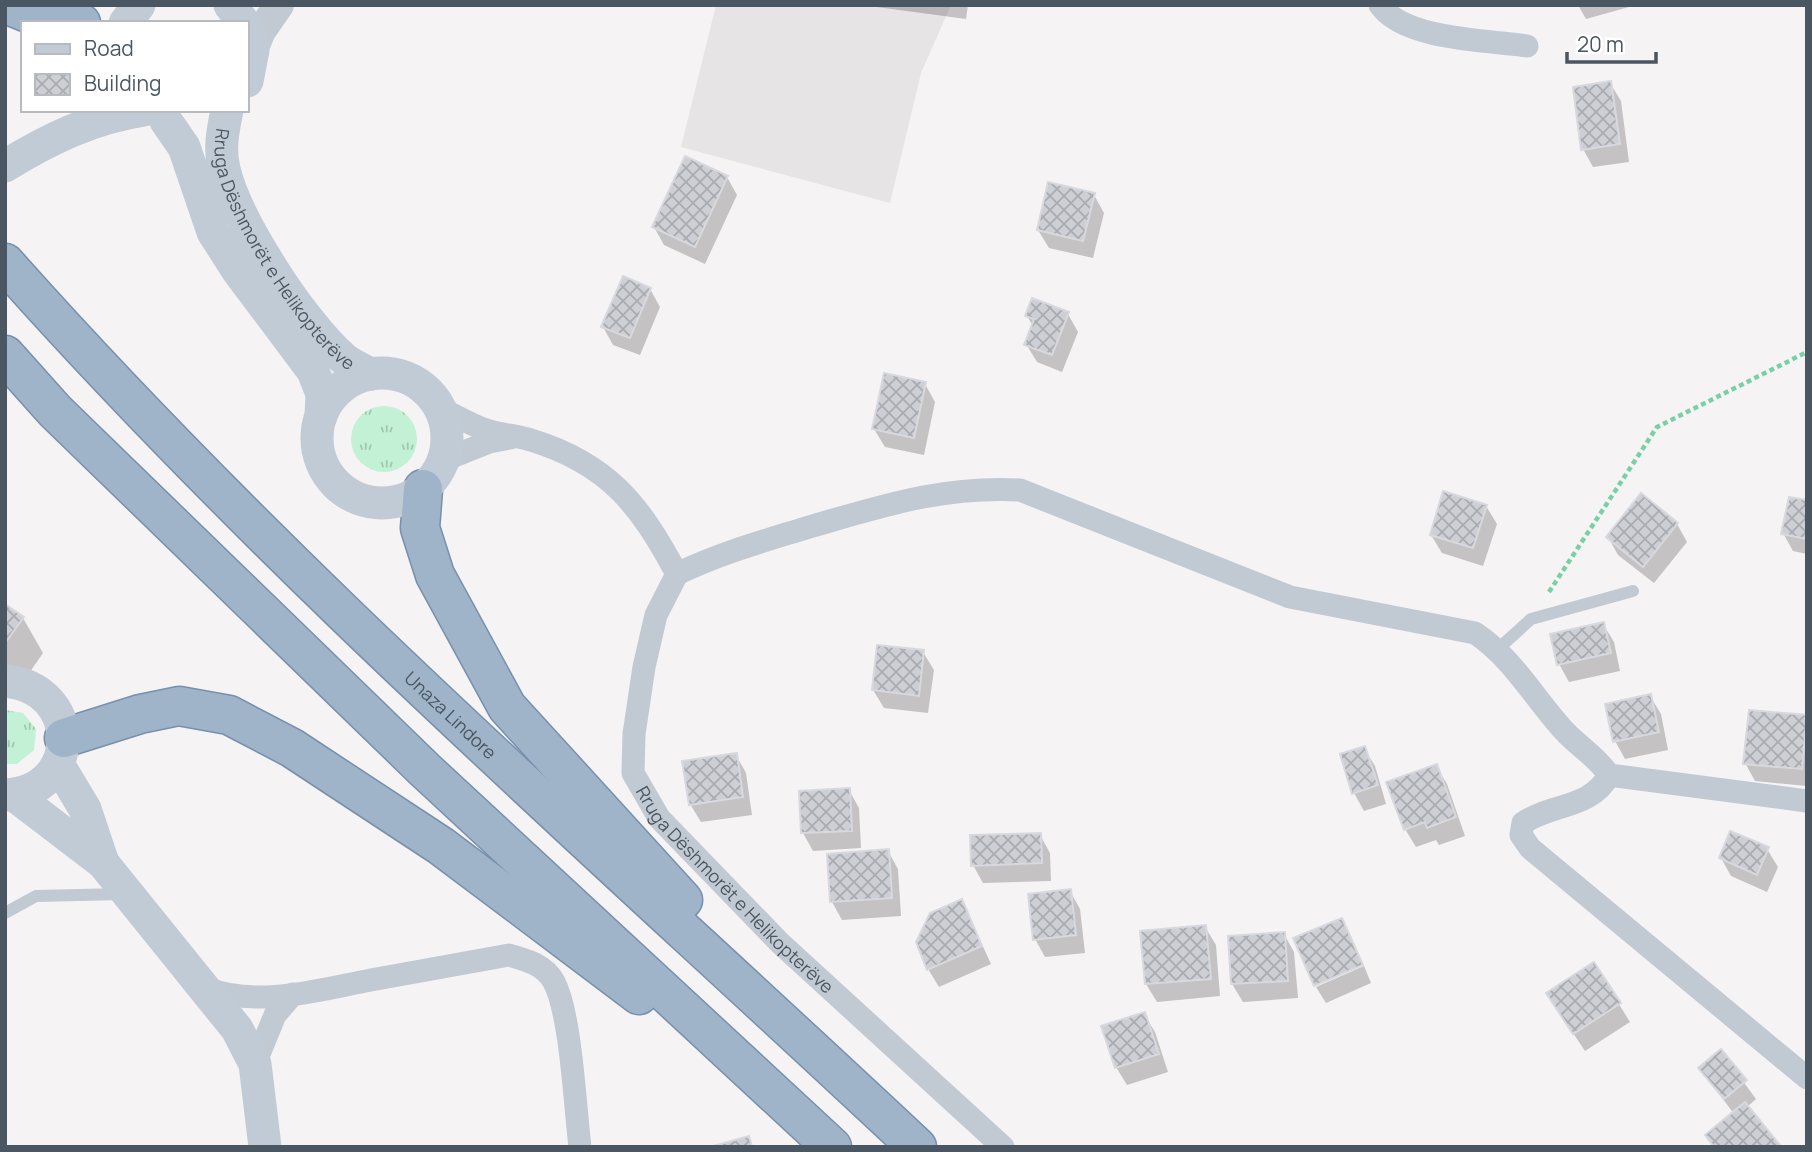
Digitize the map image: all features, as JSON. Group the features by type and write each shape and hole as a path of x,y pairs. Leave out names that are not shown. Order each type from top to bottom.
{"highway":[{"path":"8,5 40,18 65,21"},
{"name":"Unaza Lindore","path":"5,263 100,369 271,545 463,727 917,1147"},
{"path":"5,355 55,411 425,770 832,1147"},
{"path":"434,474 420,528 435,575 507,707 702,923 749,989"},
{"path":"61,751 139,714 179,706 229,715 292,748 441,846 639,995 706,1029"}],"main road":[{"path":"127,21 139,5"},
{"path":"45,141 72,112"},
{"path":"5,166 45,141 116,114 151,114 198,122 221,112"},
{"name":"Rruga Dëshmorët e Helikopterëve","path":"226,112 221,142 223,167 235,201 254,240 337,352 370,374"},
{"path":"151,114 184,147 213,232 238,271 313,371 322,394 317,433 321,462 340,488 355,498 391,503 434,474 447,442 446,424 440,408 416,382 390,373 370,374 341,388 321,416"},
{"path":"5,681 30,686 51,702 58,713 61,751 85,809 103,863"},
{"path":"10,795 40,785 61,751"},
{"path":"10,795 103,863 237,1029 255,1064 265,1147"}],"street":[{"path":"248,46 279,5"},
{"path":"1380,5 1386,13 1406,26 1437,34 1527,46"},
{"path":"440,408 486,430 518,437 569,455 611,480 641,513 677,574 712,557 885,505 963,489 1020,489 1290,597 1475,633 1499,648 1560,728 1602,764 1609,775"},
{"path":"434,474 489,442 518,437"},
{"name":"Rruga Dëshmorët e Helikopterëve","path":"677,574 656,615 644,667 634,734 633,773 659,818 780,943 1003,1147"},
{"path":"1609,775 1807,801"},
{"path":"1609,775 1601,790 1583,801 1536,814 1523,823 1521,835 1530,848 1807,1078"},
{"path":"206,988 223,995 244,997 293,994 509,955 535,962 553,980 563,1006 580,1147"},
{"path":"255,1064 275,1015 293,994"}],"lane":[{"path":"1499,648 1531,619 1633,591"},
{"path":"5,913 36,896 127,893"}],"path":[{"path":"1531,619 1657,427 1807,352"}],"shaded area":[{"path":"716,5 951,5 921,73 890,203 681,147"}],"green space":[{"path":"384,406 397,409 407,416 414,426 417,439 414,452 407,462 397,469 384,472 371,469 361,462 354,452 351,439 354,426 361,416 371,409"},
{"path":"5,710 23,713 36,729 34,750 17,764 5,764"}],"building":[{"path":"1611,81 1620,144 1581,150 1573,87"},
{"path":"685,156 728,176 695,247 652,227"},
{"path":"1048,182 1095,193 1083,241 1037,230"},
{"path":"623,276 651,288 630,338 601,327"},
{"path":"1032,298 1069,312 1052,355 1024,345 1034,319 1025,316"},
{"path":"884,373 926,382 914,438 872,429"},
{"path":"1443,491 1487,505 1473,548 1430,535"},
{"path":"1641,493 1678,523 1643,567 1606,537"},
{"path":"1789,497 1807,500 1807,539 1781,534"},
{"path":"5,604 24,617 5,643"},
{"path":"1604,622 1611,653 1557,665 1550,634"},
{"path":"877,645 924,650 919,696 872,690"},
{"path":"1651,694 1659,732 1613,742 1605,704"},
{"path":"1749,710 1807,715 1802,769 1743,764"},
{"path":"1365,746 1378,785 1352,794 1340,754"},
{"path":"737,753 743,797 689,805 682,761"},
{"path":"1437,764 1456,817 1427,828 1425,822 1404,830 1386,782"},
{"path":"850,788 852,831 801,833 799,791"},
{"path":"1730,831 1769,847 1757,875 1719,858"},
{"path":"1041,833 1042,863 971,866 970,835"},
{"path":"889,849 892,898 830,902 827,854"},
{"path":"1071,889 1076,935 1033,940 1028,894"},
{"path":"962,899 982,946 927,970 916,942 930,913"},
{"path":"1342,918 1363,965 1314,986 1293,938"},
{"path":"1206,925 1211,979 1145,984 1140,931"},
{"path":"1285,932 1288,981 1231,984 1228,936"},
{"path":"1594,962 1621,1003 1573,1034 1546,993"},
{"path":"1145,1012 1159,1054 1115,1068 1101,1026"},
{"path":"1721,1049 1747,1080 1724,1099 1698,1068"},
{"path":"1745,1102 1780,1145 1778,1147 1714,1147 1705,1135"},
{"path":"749,1136 752,1147 710,1147"}]}
